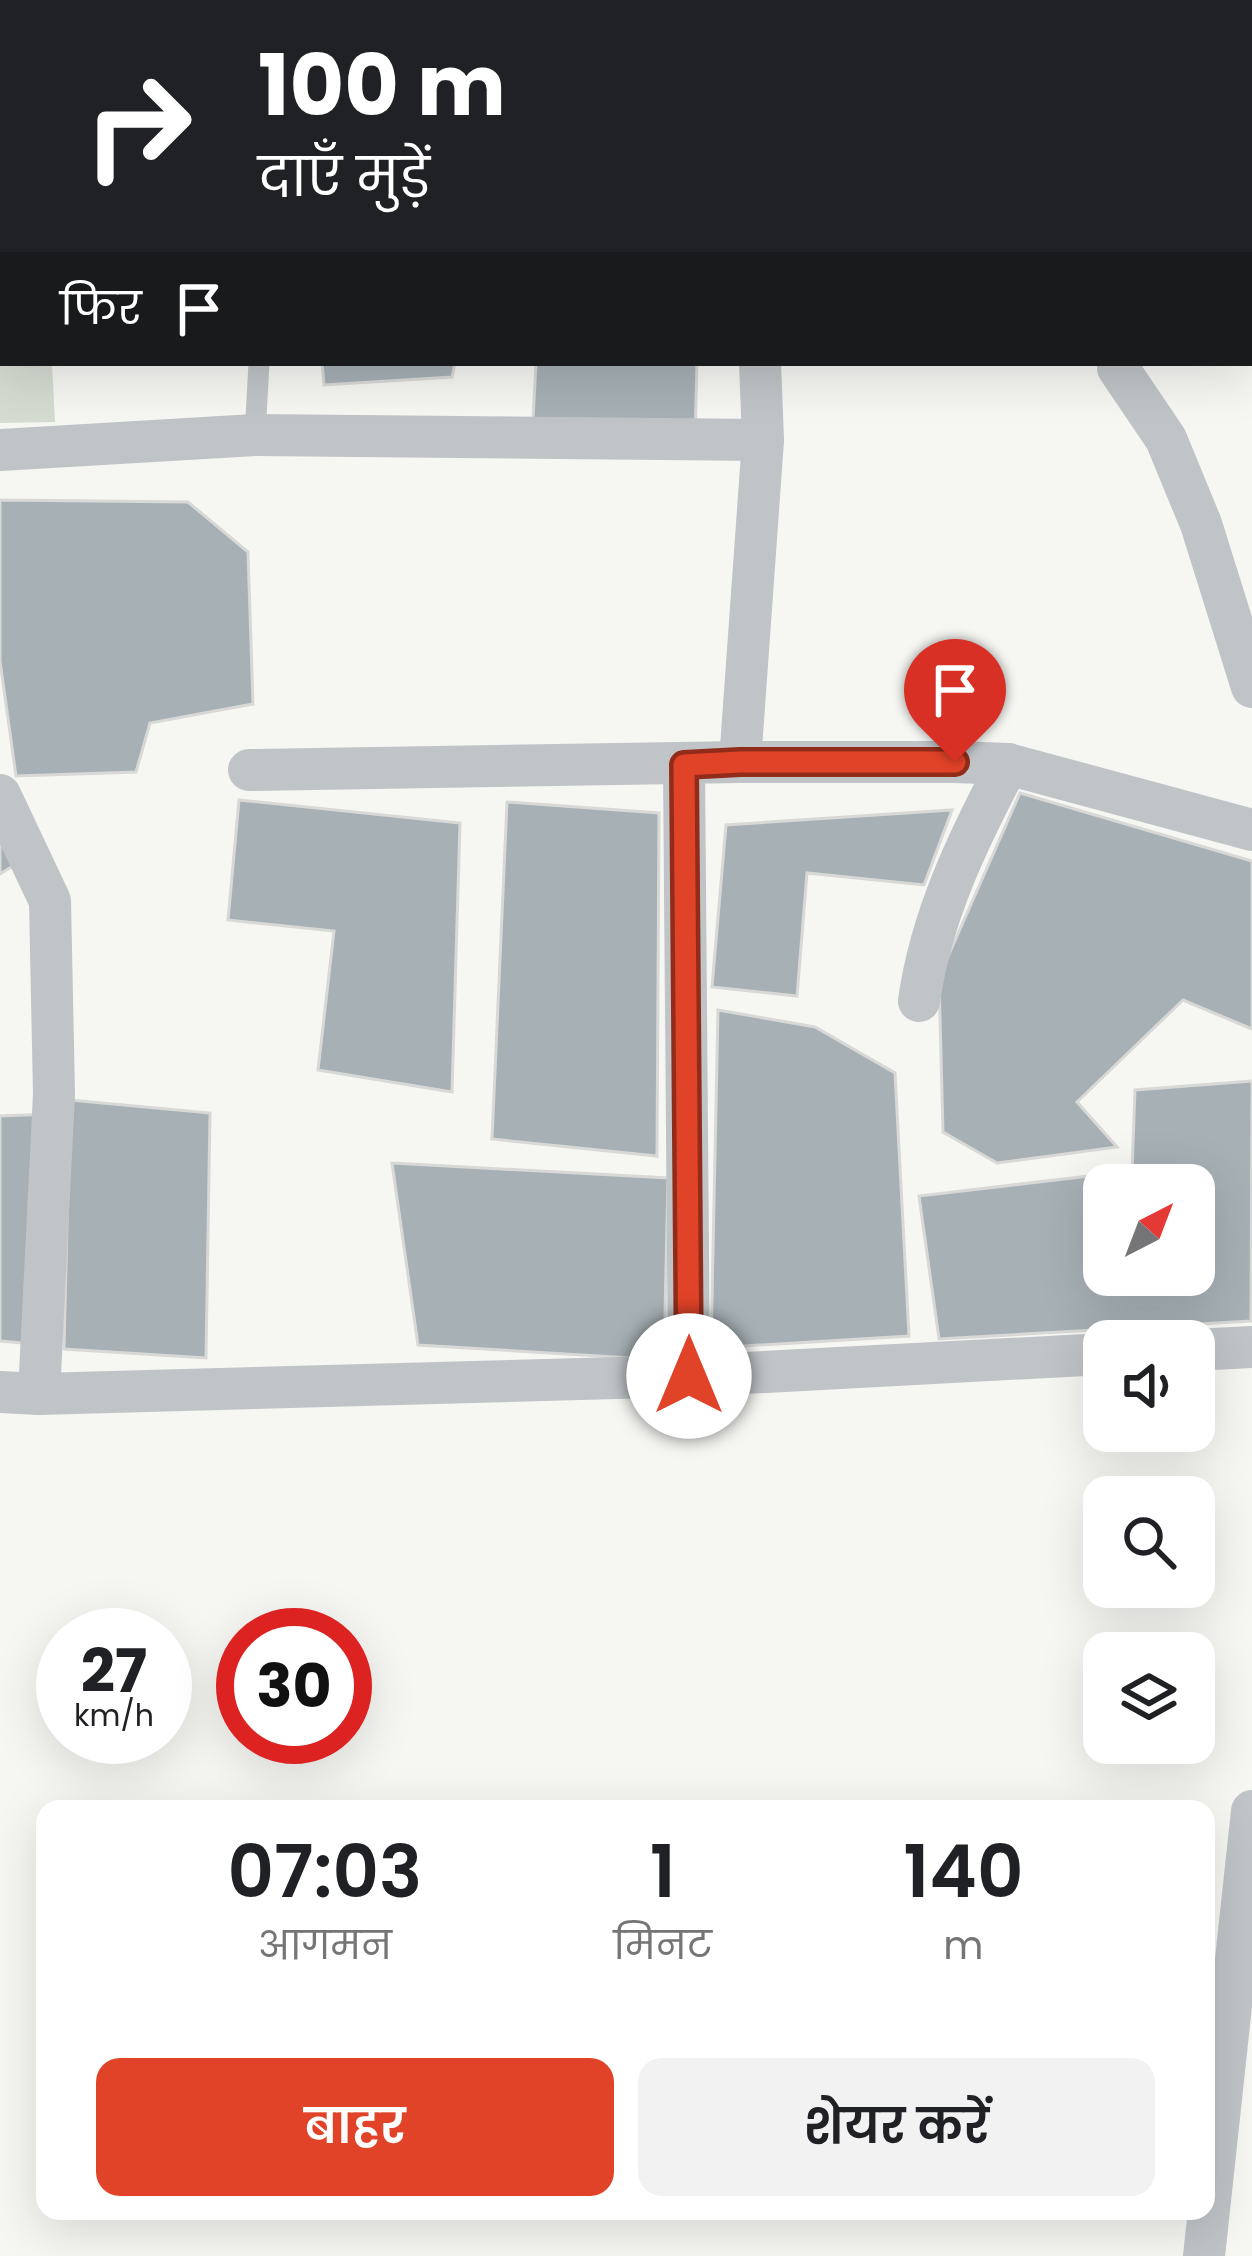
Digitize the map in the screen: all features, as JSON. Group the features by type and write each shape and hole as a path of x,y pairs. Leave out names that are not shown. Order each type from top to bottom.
{"street":[{"path":"740,762 763,440 760,366"},
{"path":"1120,366 1166,439 1202,524 1252,687"},
{"path":"0,450 255,435 763,440"},
{"path":"249,770 740,762 1008,764 1252,830"},
{"path":"919,1001 925,958 949,886 1008,764"},
{"path":"684,765 689,1376"},
{"path":"0,795 50,901 54,1094 20,1393 689,1376 1083,1355"},
{"path":"1215,1349 1252,1347"},
{"path":"1215,2154 1252,1811"},
{"path":"1204,2256 1208,2220"}],"lane":[{"path":"255,435 259,366"}],"shaded area":[{"path":"0,366 52,366 55,422 0,423"}],"building":[{"path":"322,366 454,366 452,377 324,385"},
{"path":"536,366 697,366 695,439 533,419"},
{"path":"0,500 188,502 248,552 253,704 150,723 136,772 16,776 0,661"},
{"path":"1020,793 1252,861 1252,1029 1183,1000 1077,1102 1117,1147 997,1163 943,1132 939,977"},
{"path":"239,800 460,823 452,1092 318,1070 334,931 228,920"},
{"path":"507,802 659,813 657,1156 492,1139"},
{"path":"952,810 924,885 807,873 797,996 712,987 726,825"},
{"path":"0,839 13,866 0,874"},
{"path":"718,1010 815,1027 895,1073 909,1336 711,1348"},
{"path":"1252,1081 1251,1321 1083,1320 1083,1331 939,1339 919,1196 1083,1177 1083,1296 1215,1296 1215,1164 1132,1164 1135,1090"},
{"path":"70,1100 210,1113 206,1358 64,1349"},
{"path":"51,1114 34,1344 0,1341 0,1116"},
{"path":"392,1163 668,1178 664,1360 418,1345"}],"route":[{"path":"689,1376 684,765 955,762"}]}
